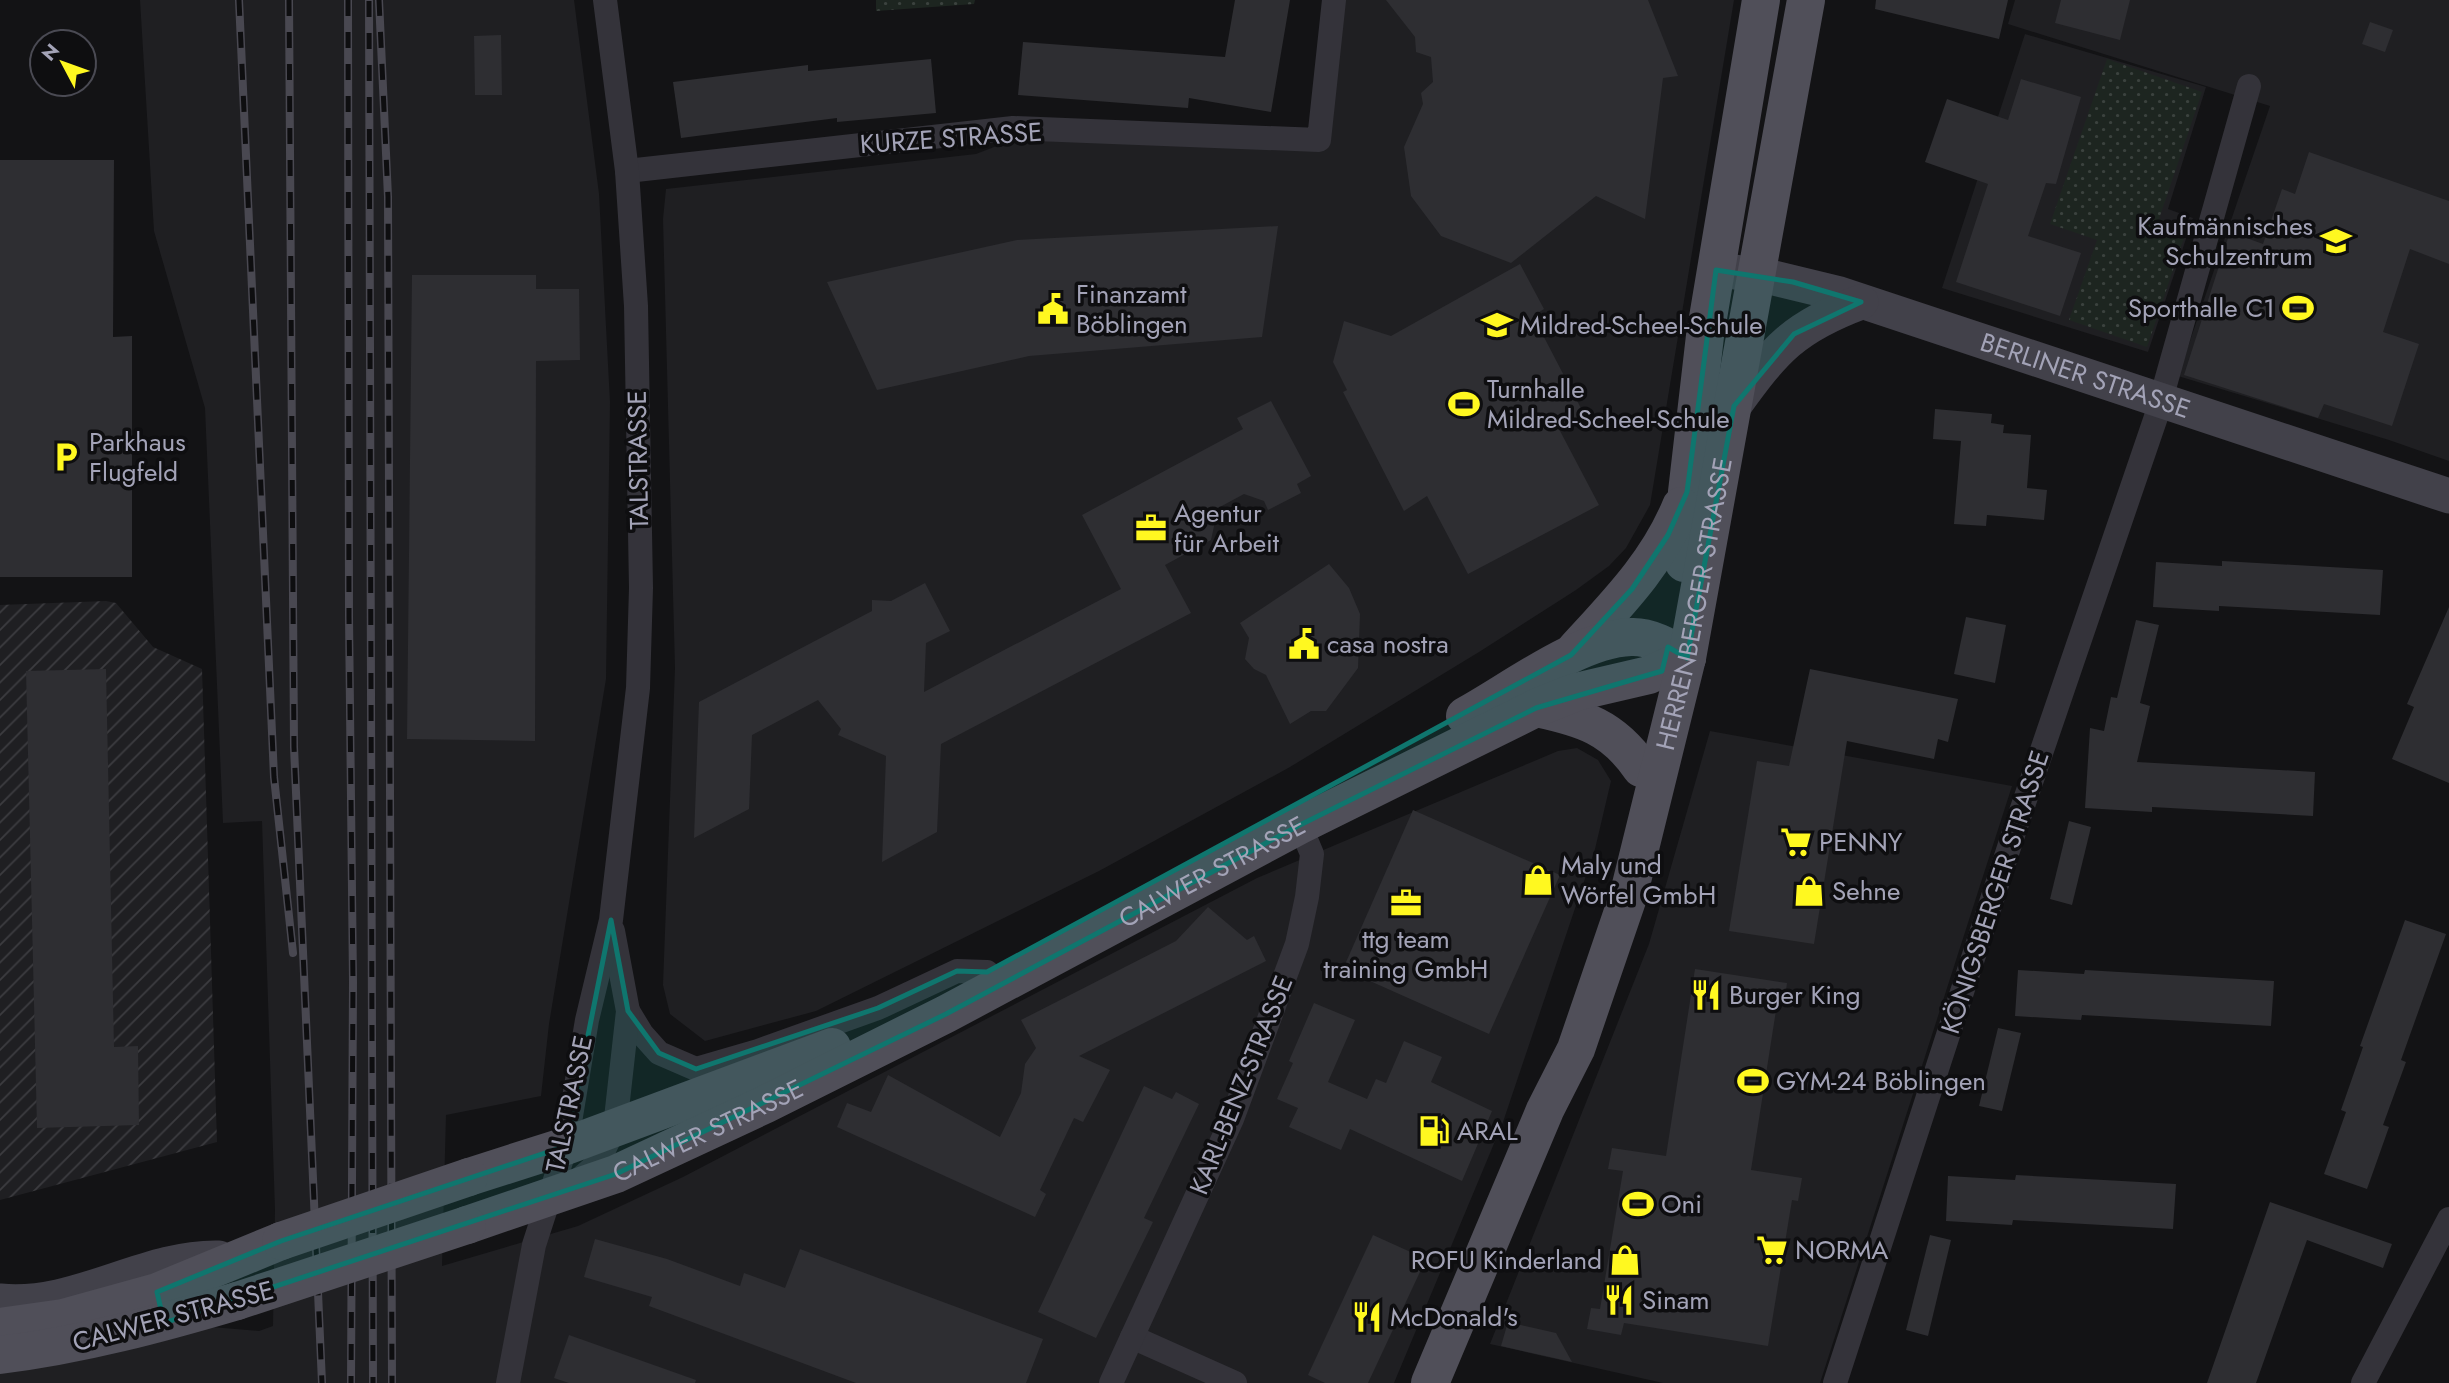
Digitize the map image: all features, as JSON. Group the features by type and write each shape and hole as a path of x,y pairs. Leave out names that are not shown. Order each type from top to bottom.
{"main road":[{"name":"HERRENBERGER STRASSE","path":"1430,1383 1545,1110 1576,1049 1603,977 1628,897 1672,658 1684,569 1687,492 1705,336 1761,0"},
{"name":"HERRENBERGER STRASSE","path":"1545,1110 1561,1039 1612,879 1672,658 1734,406 1755,275 1807,0"},
{"path":"1571,655 1632,589 1668,535 1687,492"},
{"name":"CALWER STRASSE","path":"0,1355 79,1343 160,1308 237,1259 281,1241 566,1146 884,1027 1490,702 1571,655 1608,640 1634,637 1672,658"},
{"name":"CALWER STRASSE","path":"0,1327 237,1301 548,1198 629,1168 871,1052 1300,825 1536,708 1672,658"},
{"path":"1536,708 1570,715 1612,735 1627,747 1641,768"}],"street":[{"name":"TALSTRASSE","path":"548,1198 566,1146 587,1020 611,920 638,688 640,638 636,306 627,171 605,0"},
{"name":"KURZE STRASSE","path":"627,171 1013,128 1319,140 1334,0"},
{"name":"KÖNIGSBERGER STRASSE","path":"1835,1383 2014,832 2161,402 2249,86"},
{"name":"BERLINER STRASSE","path":"1716,270 1793,282 1861,302 2449,496"},
{"path":"1734,406 1775,353 1794,334 1821,317 1861,302"},
{"name":"KARL-BENZ-STRASSE","path":"1111,1383 1232,1119 1297,944 1307,897 1311,854 1300,825"},
{"name":"TALSTRASSE","path":"548,1198 582,1179 597,1164 615,1127 628,1011 611,920"},
{"name":"CALWER STRASSE","path":"669,1059 696,1069 716,1064 878,1008 957,971 987,972"},
{"name":"TALSTRASSE","path":"628,1011 642,1034 669,1059"},
{"path":"508,1383 529,1266 548,1198"},
{"path":"2363,1383 2449,1219"},
{"name":"CALWER STRASSE","path":"0,1301 19,1303 61,1296 174,1265 212,1258 237,1259"},
{"path":"1132,1337 1235,1383"}],"highlighted area":[{"path":"1716,270 1793,282 1861,302 1794,334 1734,406 1687,658 1668,647 1662,671 1536,708 1300,825 946,1014 616,1174 164,1323 157,1292 281,1241 566,1146 611,920 628,1011 659,1053 696,1069 878,1008 957,971 987,972 1571,655 1632,589 1668,535 1687,492"}],"shaded area":[{"path":"140,0 574,0 599,194 610,402 606,679 549,1024 541,1096 446,1115 442,1266 578,1226 683,1177 1257,878 1558,751 1577,748 1598,760 1611,781 1595,849 1503,1122 1394,1383 0,1383 0,1353 164,1323 259,1331 273,1326 275,1210 262,821 223,823 205,408 154,231"},
{"path":"876,0 975,0 974,4 876,11"},
{"path":"1343,0 1734,0 1650,505 1626,548 1609,566 1576,590 1479,652 1290,767 1099,871 816,1011 705,1041 670,1014 663,985 675,668 663,219 666,189 976,154 1012,140 1325,149"},
{"name":"Kaufmännisches Schulzentrum","path":"2015,0 2449,0 2449,461 2178,376 2270,106 2008,24"},
{"path":"2025,34 2206,87 2168,209 2193,218 2148,352 1942,288"},
{"path":"2107,59 2202,92 2159,219 2187,229 2147,347 2069,320 2097,240 2050,224"},
{"path":"106,601 116,603 153,647 202,669 217,1142 0,1200 0,605"},
{"path":"1710,731 2012,786 1820,1383 1663,1383 1490,1344 1649,944"}],"building":[{"path":"1235,0 1290,0 1271,112 1189,98 1188,108 1018,95 1023,42 1225,57"},
{"path":"1386,0 1648,0 1678,76 1663,78 1645,219 1596,196 1511,263 1441,236 1411,196 1404,147 1423,104 1421,93 1433,82 1431,57 1416,52 1415,37"},
{"path":"1876,0 2008,0 1999,39 1875,9"},
{"path":"2061,0 2130,0 2120,40 2055,23"},
{"path":"2370,22 2393,30 2385,52 2362,44"},
{"path":"501,35 502,95 475,95 474,36"},
{"path":"931,59 936,113 837,122 837,118 681,138 673,82 808,65 808,71"},
{"path":"2021,79 2081,97 2056,184 2046,183 2028,236 2081,253 2060,316 1956,282 1988,184 1925,162 1947,99 2008,120"},
{"name":"Sporthalle C1","path":"2309,152 2449,201 2449,264 2410,249 2383,332 2419,344 2392,426 2324,404 2318,418 2184,375 2230,232 2263,244 2282,189 2295,194"},
{"name":"Parkhaus Flugfeld","path":"0,160 114,160 113,337 132,336 132,577 0,577"},
{"name":"Finanzamt Böblingen","path":"1278,226 1262,337 1029,356 877,390 827,282 1017,240"},
{"path":"1520,264 1544,309 1533,316 1585,416 1559,429 1599,505 1468,574 1427,496 1404,511 1343,392 1347,390 1333,362 1344,321 1391,336"},
{"path":"412,275 536,275 536,289 579,289 580,360 536,361 535,741 407,739"},
{"path":"1271,401 1311,476 1297,484 1301,493 1268,510 1264,501 1244,494 1218,508 1211,540 1165,565 1191,613 941,744 937,832 882,862 886,756 838,735 841,729 818,700 752,735 749,809 694,838 699,702 872,611 872,600 891,601 925,583 950,631 926,643 924,692 1121,589 1082,515 1243,429 1237,418"},
{"path":"1935,409 1992,414 1991,423 2004,425 2003,433 2031,435 2027,488 2047,490 2044,520 1987,515 1986,526 1954,524 1961,441 1933,439"},
{"path":"2222,561 2383,570 2380,615 2219,606 2219,611 2153,607 2156,562 2222,566"},
{"name":"casa nostra","path":"1329,564 1349,588 1360,614 1358,668 1326,711 1311,711 1290,724 1266,675 1254,669 1245,659 1249,638 1240,623"},
{"path":"2449,607 2449,783 2392,759 2414,707 2407,704"},
{"path":"1966,617 2006,625 1995,683 1954,674"},
{"path":"2136,620 2159,625 2140,703 2150,706 2137,762 2315,772 2313,816 2152,807 2152,812 2085,808 2090,728 2104,731 2111,697 2117,698"},
{"path":"106,669 114,1047 138,1046 139,1125 37,1128 26,671"},
{"path":"1810,669 1958,699 1948,742 1938,739 1934,759 1847,741 1814,944 1729,931 1757,761 1789,766"},
{"path":"1413,810 1560,875 1489,1034 1343,969"},
{"path":"2069,821 2091,827 2072,905 2050,899"},
{"path":"1208,907 1247,940 1254,936 1266,961 1079,1056 1110,1070 1083,1122 1074,1118 1040,1190 1046,1194 1035,1217 837,1127 847,1103 871,1112 888,1075 1000,1137 1021,1093 1025,1064 1036,1048 1021,1020 1176,941"},
{"path":"2405,920 2446,934 2401,1060 2406,1062 2383,1125 2389,1127 2367,1189 2324,1174 2346,1112 2341,1110 2363,1047 2360,1046"},
{"path":"1695,969 1787,983 1784,1005 1777,1004 1751,1170 1802,1178 1798,1201 1792,1200 1768,1346 1624,1323 1621,1335 1587,1329 1591,1308 1600,1309 1623,1171 1608,1169 1612,1148 1666,1156"},
{"path":"2018,970 2084,974 2085,970 2274,981 2271,1026 2082,1015 2081,1020 2015,1016"},
{"path":"1314,1003 1355,1020 1328,1082 1367,1099 1376,1079 1386,1083 1404,1041 1442,1057 1431,1082 1492,1111 1462,1181 1350,1129 1341,1150 1289,1127 1298,1108 1277,1099 1293,1063 1289,1061"},
{"path":"1998,1028 2021,1033 2002,1111 1979,1106"},
{"path":"1144,1086 1172,1099 1176,1092 1199,1104 1144,1218 1153,1222 1096,1338 1038,1312"},
{"path":"2016,1175 2176,1184 2173,1229 2013,1220 2012,1225 1946,1221 1948,1176 2015,1180"},
{"path":"2270,1202 2392,1244 2383,1268 2307,1240 2256,1383 2207,1383"},
{"name":"McDonald's","path":"1373,1235 1426,1259 1368,1383 1325,1383 1308,1375"},
{"path":"1930,1235 1951,1240 1928,1336 1906,1330"},
{"path":"595,1239 667,1259 740,1286 744,1273 785,1288 800,1249 1043,1339 1026,1383 856,1383 649,1306 652,1297 584,1277"},
{"path":"1508,1322 1556,1333 1572,1362 1501,1346"},
{"path":"569,1335 696,1380 695,1383 569,1383 554,1378"}],"railway":[{"path":"239,0 274,777 293,953"},
{"path":"289,0 294,747 322,1383"},
{"path":"348,0 349,616 353,982 351,1383"},
{"path":"379,0 388,197 392,1383"},
{"path":"369,1 373,1383"}],"place":[{"name":"Kaufmännisches Schulzentrum","path":"2336,241"},
{"name":"Sporthalle C1","path":"2298,308"},
{"name":"Finanzamt Böblingen","path":"1053,309"},
{"name":"Mildred-Scheel-Schule","path":"1497,325"},
{"name":"Turnhalle Mildred-Scheel-Schule","path":"1464,404"},
{"name":"Parkhaus Flugfeld","path":"66,457"},
{"name":"Agentur für Arbeit","path":"1151,528"},
{"name":"casa nostra","path":"1304,644"},
{"name":"PENNY","path":"1796,842"},
{"name":"Maly und Wörfel GmbH","path":"1538,880"},
{"name":"Sehne","path":"1809,891"},
{"name":"ttg team training GmbH","path":"1406,903"},
{"name":"Burger King","path":"1706,995"},
{"name":"GYM-24 Böblingen","path":"1753,1081"},
{"name":"ARAL","path":"1434,1131"},
{"name":"Oni","path":"1638,1204"},
{"name":"NORMA","path":"1772,1250"},
{"name":"ROFU Kinderland","path":"1625,1260"},
{"name":"Sinam","path":"1619,1300"},
{"name":"McDonald's","path":"1367,1317"}]}
